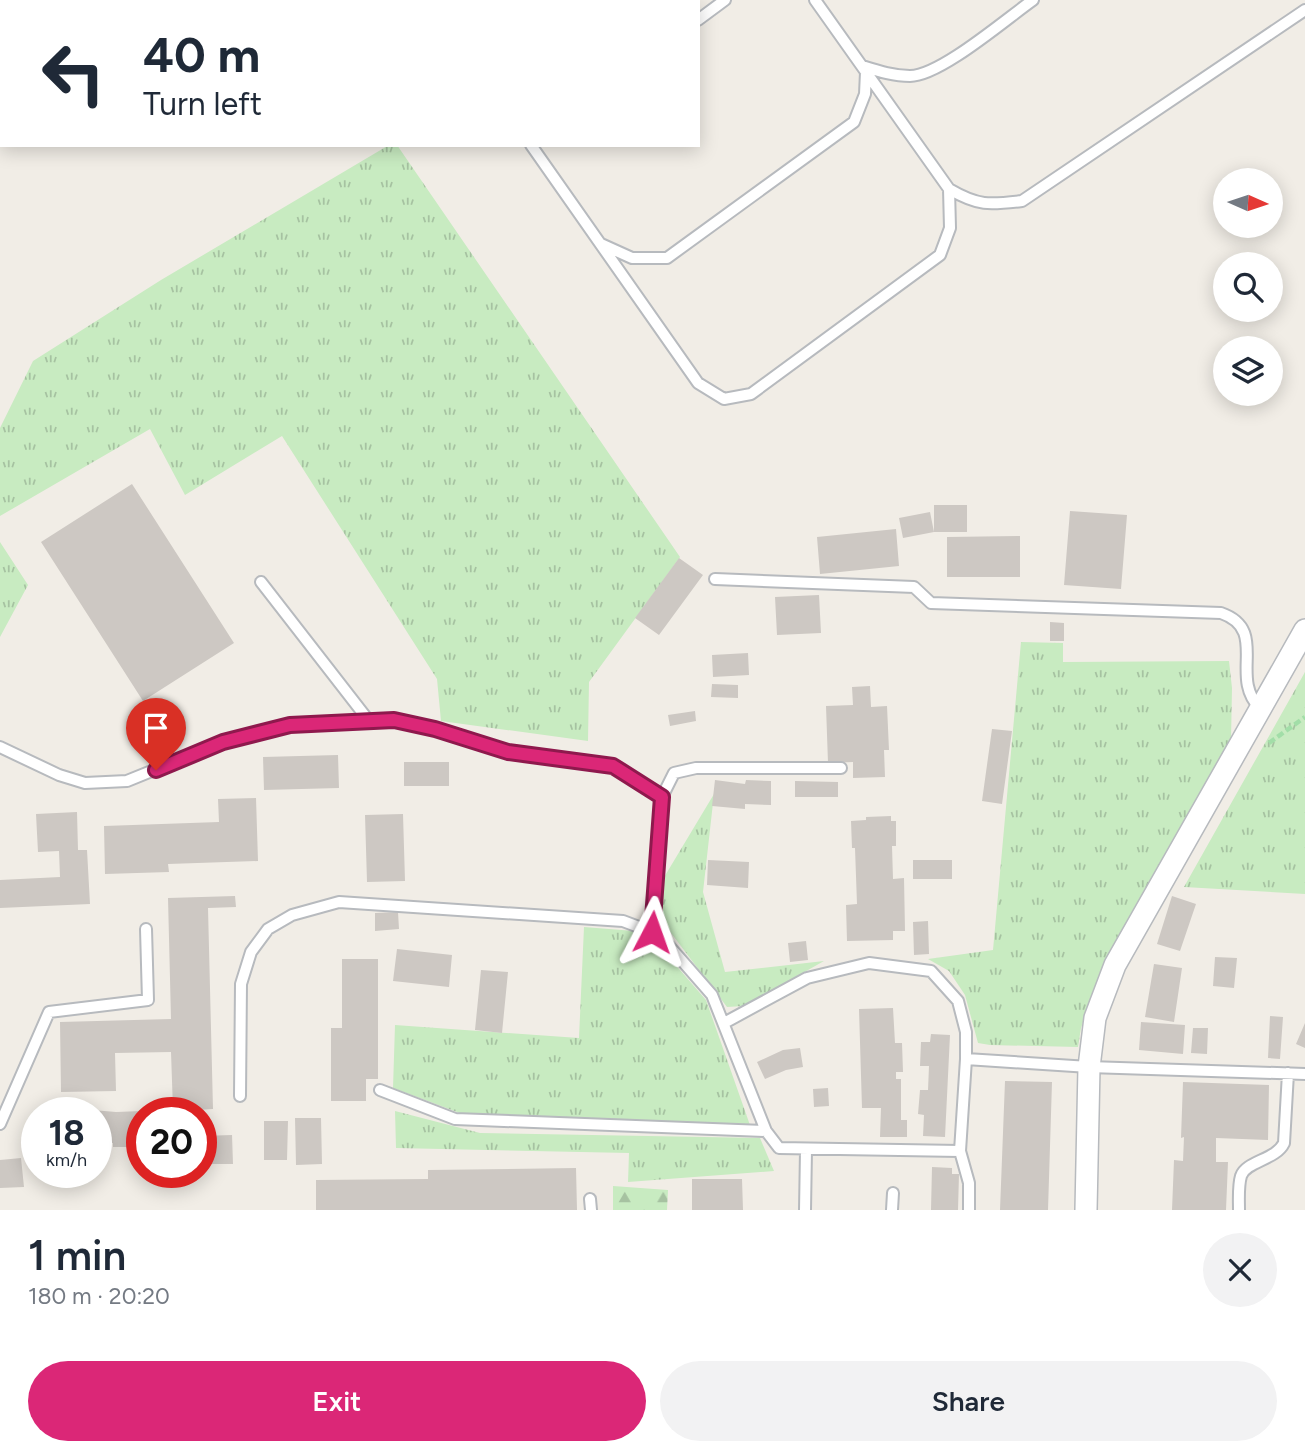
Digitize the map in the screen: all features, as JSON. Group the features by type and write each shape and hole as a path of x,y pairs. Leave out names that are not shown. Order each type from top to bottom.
{"street":[{"path":"1086,1210 1089,1066 1095,1018 1115,965 1305,631"}],"lane":[{"path":"700,19 725,0"},
{"path":"816,0 949,189 971,202 998,204 1022,201 1305,10"},
{"path":"864,69 912,76 935,70 1033,0"},
{"path":"601,244 632,258 667,258 854,122 865,94 864,69"},
{"path":"532,147 698,383 724,399 751,394 940,255 950,228 949,189"},
{"path":"715,579 914,587 931,603 1221,613 1234,618 1246,633 1247,680 1253,701 1260,708"},
{"path":"261,582 369,721"},
{"path":"0,747 59,775 85,783 127,781 223,742 290,725 394,720 435,729 508,752 613,766 662,797"},
{"path":"652,932 662,797 674,773 695,768 841,768"},
{"path":"240,1097 241,984 251,952 268,929 292,915 339,902 623,921 652,932 670,947 712,995 766,1131 779,1148 960,1151"},
{"path":"0,1124 49,1012 148,1000 146,929"},
{"path":"724,1023 807,978 869,963 931,971 958,1001 966,1032 960,1151 969,1183 968,1210"},
{"path":"966,1059 1305,1074"},
{"path":"1239,1210 1240,1178 1244,1170 1281,1150 1284,1143 1288,1073"},
{"path":"380,1090 455,1119 766,1131"},
{"path":"805,1210 806,1150"},
{"path":"892,1210 893,1194"}],"green space":[{"path":"386,147 398,147 680,557 589,682 588,741 441,721 437,679 282,436 185,495 150,429 0,516 0,428 33,361 161,280"},
{"path":"0,542 28,585 0,637"},
{"path":"1021,642 1063,643 1063,662 1229,661 1232,688 1231,741 1100,972 1081,1028 1078,1047 978,1043 965,995 949,971 928,959 993,950"},
{"path":"1305,672 1305,894 1184,887"},
{"path":"714,794 703,892 725,972 824,961 744,1006 727,1007 668,929 660,905 663,879"},
{"path":"584,927 634,931 654,940 706,1000 751,1128 465,1115 393,1088 395,1025 579,1038"},
{"path":"395,1111 480,1133 760,1138 774,1171 628,1182 629,1153 396,1148"},
{"path":"613,1186 668,1190 667,1210 613,1210"}],"building":[{"path":"132,484 234,643 143,701 41,542"},
{"path":"934,505 967,505 967,532 934,532"},
{"path":"1070,511 1127,515 1121,589 1064,585"},
{"path":"930,512 934,532 903,538 899,518"},
{"path":"896,529 899,566 820,574 817,537"},
{"path":"1020,536 1020,577 947,577 947,537"},
{"path":"679,558 703,575 659,635 635,618"},
{"path":"819,595 821,633 777,635 775,597"},
{"path":"1050,622 1064,623 1064,641 1050,641"},
{"path":"748,653 749,675 713,677 712,655"},
{"path":"712,684 738,685 738,698 711,697"},
{"path":"870,686 871,707 887,706 889,750 884,750 885,777 853,778 853,762 828,763 826,706 853,705 852,687"},
{"path":"695,711 696,721 670,726 668,715"},
{"path":"992,729 1012,731 1002,804 982,801"},
{"path":"338,755 339,788 264,790 263,757"},
{"path":"404,762 449,762 449,786 404,786"},
{"path":"715,780 745,784 746,780 771,781 771,805 745,804 745,809 712,806"},
{"path":"795,781 838,782 838,797 795,797"},
{"path":"256,798 258,861 168,864 169,872 105,874 104,826 219,822 218,799"},
{"path":"77,812 78,850 87,850 90,904 0,908 0,880 60,877 59,851 38,852 36,814"},
{"path":"403,814 405,881 367,882 365,815"},
{"path":"891,816 891,821 896,821 896,846 892,846 893,879 904,878 905,931 893,931 893,940 847,941 846,905 857,904 851,821 866,820 866,817"},
{"path":"708,860 749,862 748,888 707,885"},
{"path":"913,860 952,860 952,879 913,879"},
{"path":"235,896 236,907 208,908 213,1097 173,1097 171,1052 115,1053 116,1091 61,1092 60,1022 171,1019 168,898"},
{"path":"1172,896 1196,904 1180,951 1157,944"},
{"path":"398,912 399,929 375,931 375,913"},
{"path":"928,921 929,954 914,955 913,922"},
{"path":"806,941 808,960 790,962 788,943"},
{"path":"397,949 452,955 449,987 393,981"},
{"path":"1215,957 1237,958 1234,988 1213,986"},
{"path":"342,959 378,959 378,1079 366,1079 366,1101 331,1101 331,1028 342,1028"},
{"path":"1154,964 1182,968 1174,1022 1145,1017"},
{"path":"481,970 508,972 502,1033 475,1030"},
{"path":"893,1008 895,1043 902,1043 903,1072 896,1072 896,1079 901,1079 901,1120 907,1120 907,1137 880,1137 881,1108 862,1108 859,1009"},
{"path":"1270,1016 1283,1017 1280,1059 1268,1058"},
{"path":"1141,1022 1185,1025 1183,1054 1139,1050"},
{"path":"1305,1023 1305,1048 1296,1044"},
{"path":"1193,1028 1208,1028 1207,1054 1191,1053"},
{"path":"931,1034 950,1035 945,1137 923,1136 924,1115 918,1114 920,1090 928,1090 929,1066 920,1066 921,1042 930,1042"},
{"path":"800,1048 803,1067 786,1070 765,1079 757,1062 783,1050"},
{"path":"1005,1081 1052,1082 1048,1210 1000,1210"},
{"path":"1183,1082 1269,1085 1268,1140 1216,1138 1216,1162 1228,1162 1226,1210 1172,1210 1174,1160 1183,1161"},
{"path":"828,1088 829,1106 814,1107 813,1089"},
{"path":"112,1112 126,1112 126,1147 113,1147"},
{"path":"295,1118 321,1118 322,1164 296,1165"},
{"path":"264,1121 288,1121 287,1160 264,1160"},
{"path":"217,1135 232,1135 233,1164 217,1164"},
{"path":"21,1158 21,1187 0,1188 0,1160"},
{"path":"932,1167 952,1168 952,1174 959,1174 958,1210 931,1210"},
{"path":"576,1168 577,1210 316,1210 316,1180 428,1179 428,1170"},
{"path":"692,1179 742,1179 743,1210 692,1210"}],"route":[{"path":"156,770 223,742 290,725 394,720 435,729 508,752 613,766 662,797 652,932"}]}
